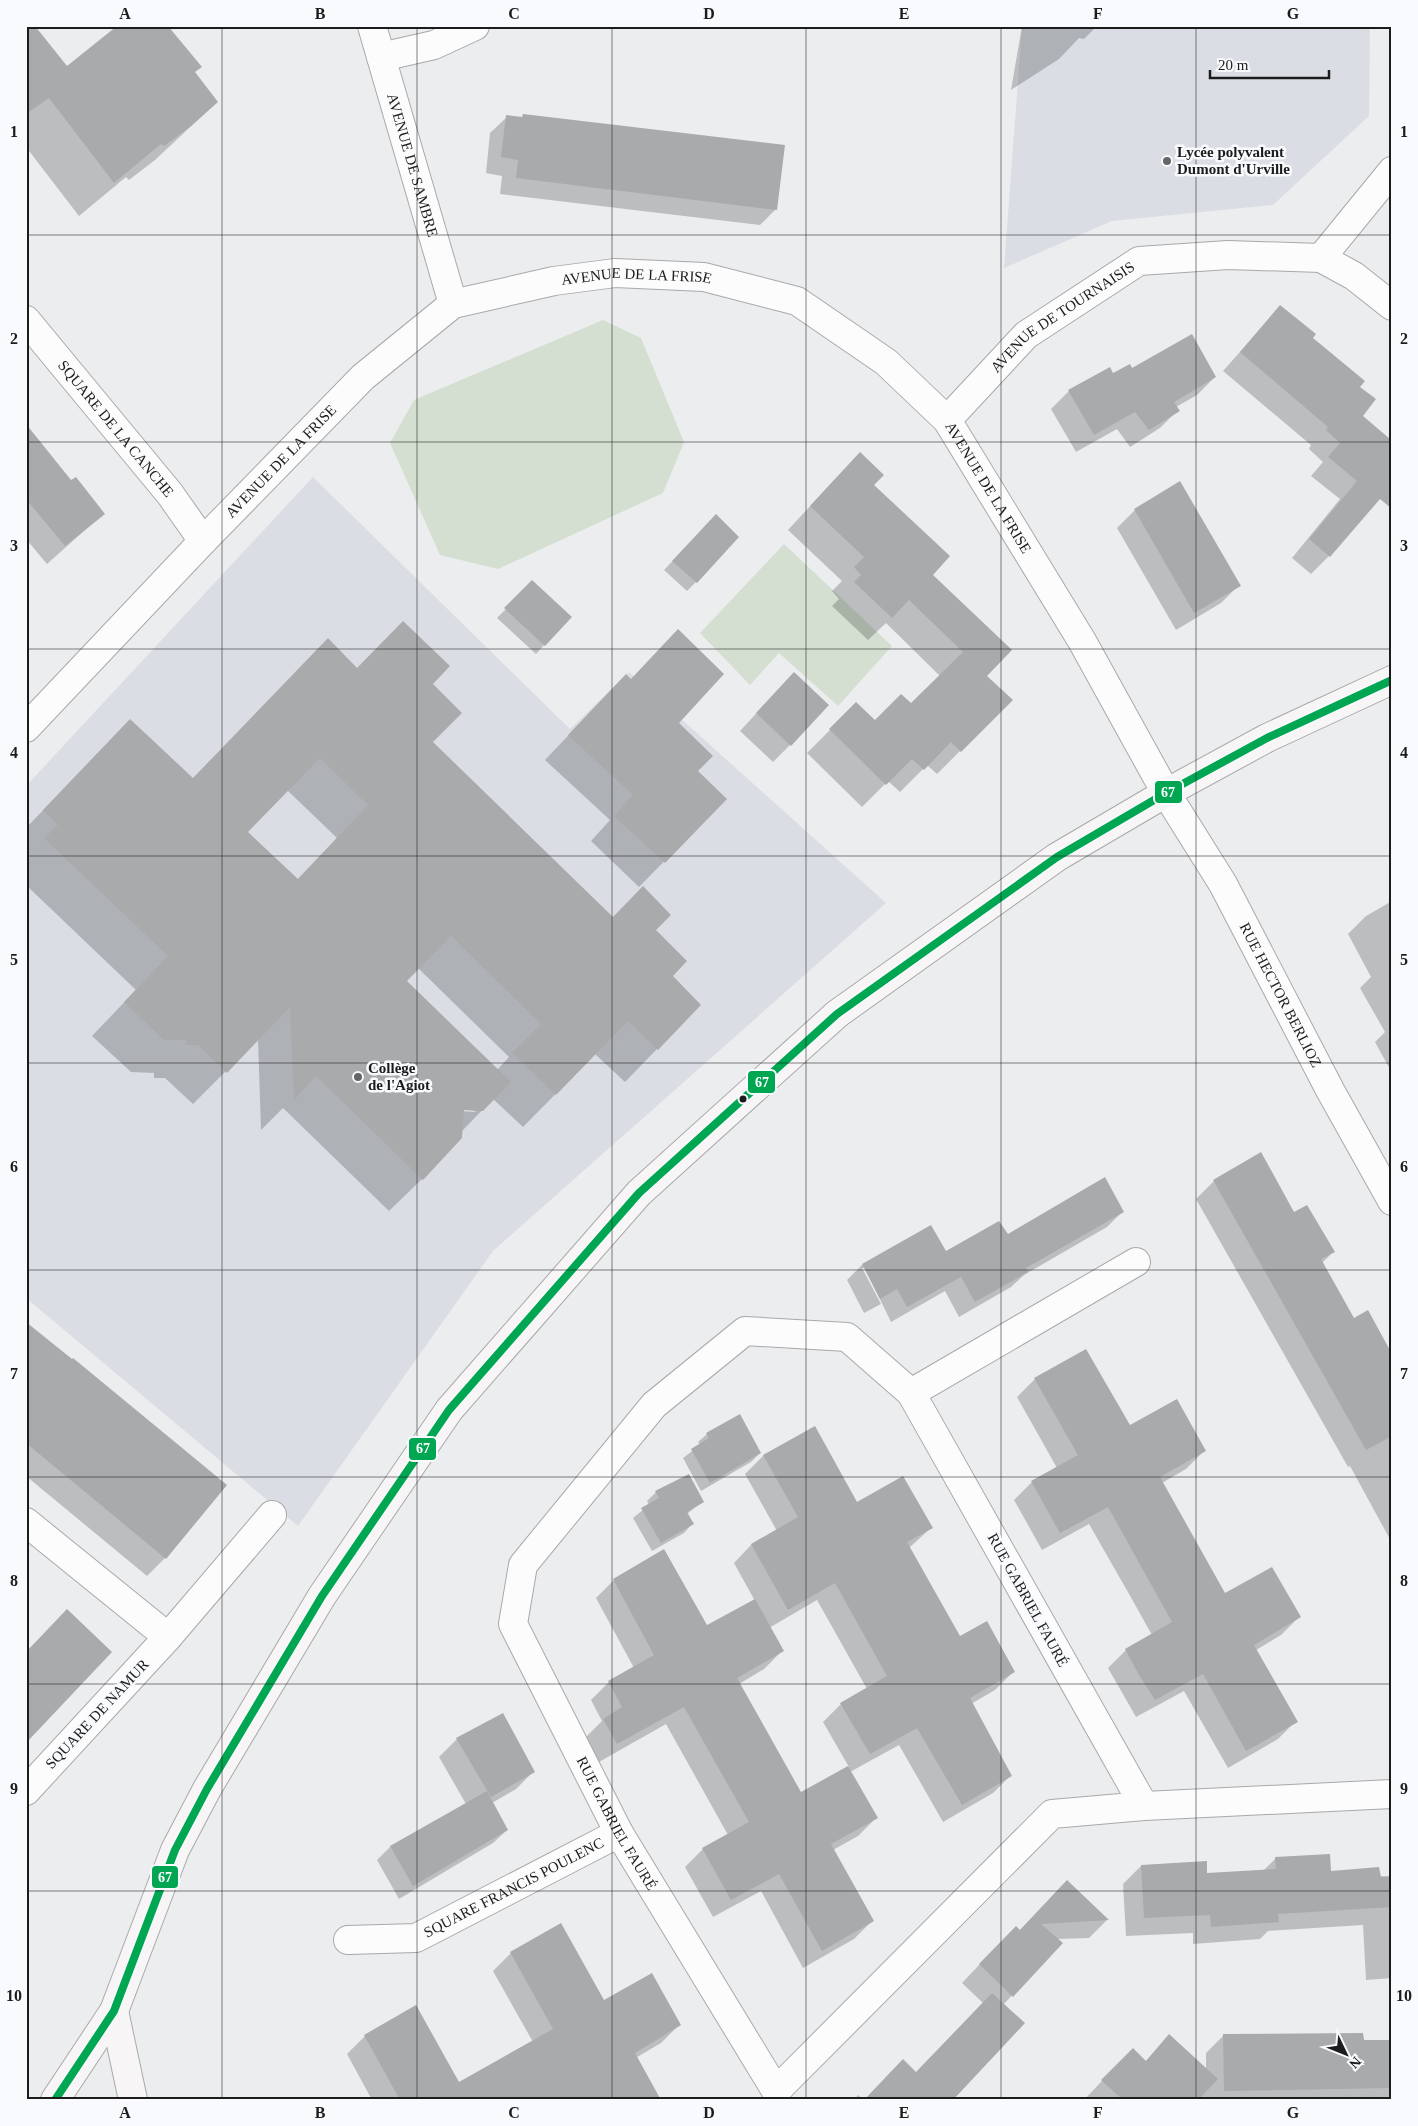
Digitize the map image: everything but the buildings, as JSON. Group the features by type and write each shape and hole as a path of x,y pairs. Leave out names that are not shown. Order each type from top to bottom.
{"street":[{"name":"AVENUE DE SAMBRE","path":"372,26 453,304"},
{"path":"381,57 434,45 475,26"},
{"path":"1321,258 1392,171"},
{"name":"AVENUE DE TOURNAISIS","path":"947,420 1026,335 1139,261 1228,255 1321,258 1354,276 1392,306"},
{"name":"AVENUE DE LA FRISE","path":"26,728 204,540 363,377 453,304 554,281 615,273 704,277 798,301 886,362 947,420 1082,640 1166,792"},
{"name":"SQUARE DE LA CANCHE","path":"26,320 170,494 204,540"},
{"path":"55,2100 114,2011 175,1850 207,1789 322,1596 449,1410 639,1193 838,1014 1057,857 1166,792 1267,738 1392,680"},
{"name":"RUE HECTOR BERLIOZ","path":"1166,792 1223,884 1330,1090 1392,1201"},
{"path":"912,1393 1136,1262"},
{"name":"RUE GABRIEL FAURÉ","path":"1144,1806 912,1393 847,1337 745,1331 654,1405 523,1565 513,1624 619,1833 772,2095 1052,1814 1144,1806 1392,1794"},
{"name":"SQUARE DE NAMUR","path":"26,1791 168,1637 272,1515"},
{"path":"26,1522 168,1637"},
{"name":"SQUARE FRANCIS POULENC","path":"348,1940 416,1938 619,1833"},
{"path":"114,2011 133,2100"}],"shaded area":[{"name":"Lycée polyvalent Dumont d'Urville","path":"1022,26 1370,26 1369,116 1273,205 1112,221 1004,268"},
{"name":"Collège de l'Agiot","path":"313,477 570,729 629,672 886,903 493,1251 298,1526 26,1298 26,786"}],"green space":[{"path":"603,320 641,338 684,442 663,493 498,569 440,555 390,443 414,400"},
{"path":"784,544 892,646 838,706 779,653 750,685 700,633"}],"transit line":[{"name":"67","path":"55,2100 114,2011 175,1850 207,1789 322,1596 449,1410 639,1193 837,1014 1057,857 1166,793 1267,738 1392,680"}],"place":[{"name":"Lycée polyvalent Dumont d'Urville","path":"1167,161"},
{"name":"Collège de l'Agiot","path":"358,1077"}]}
